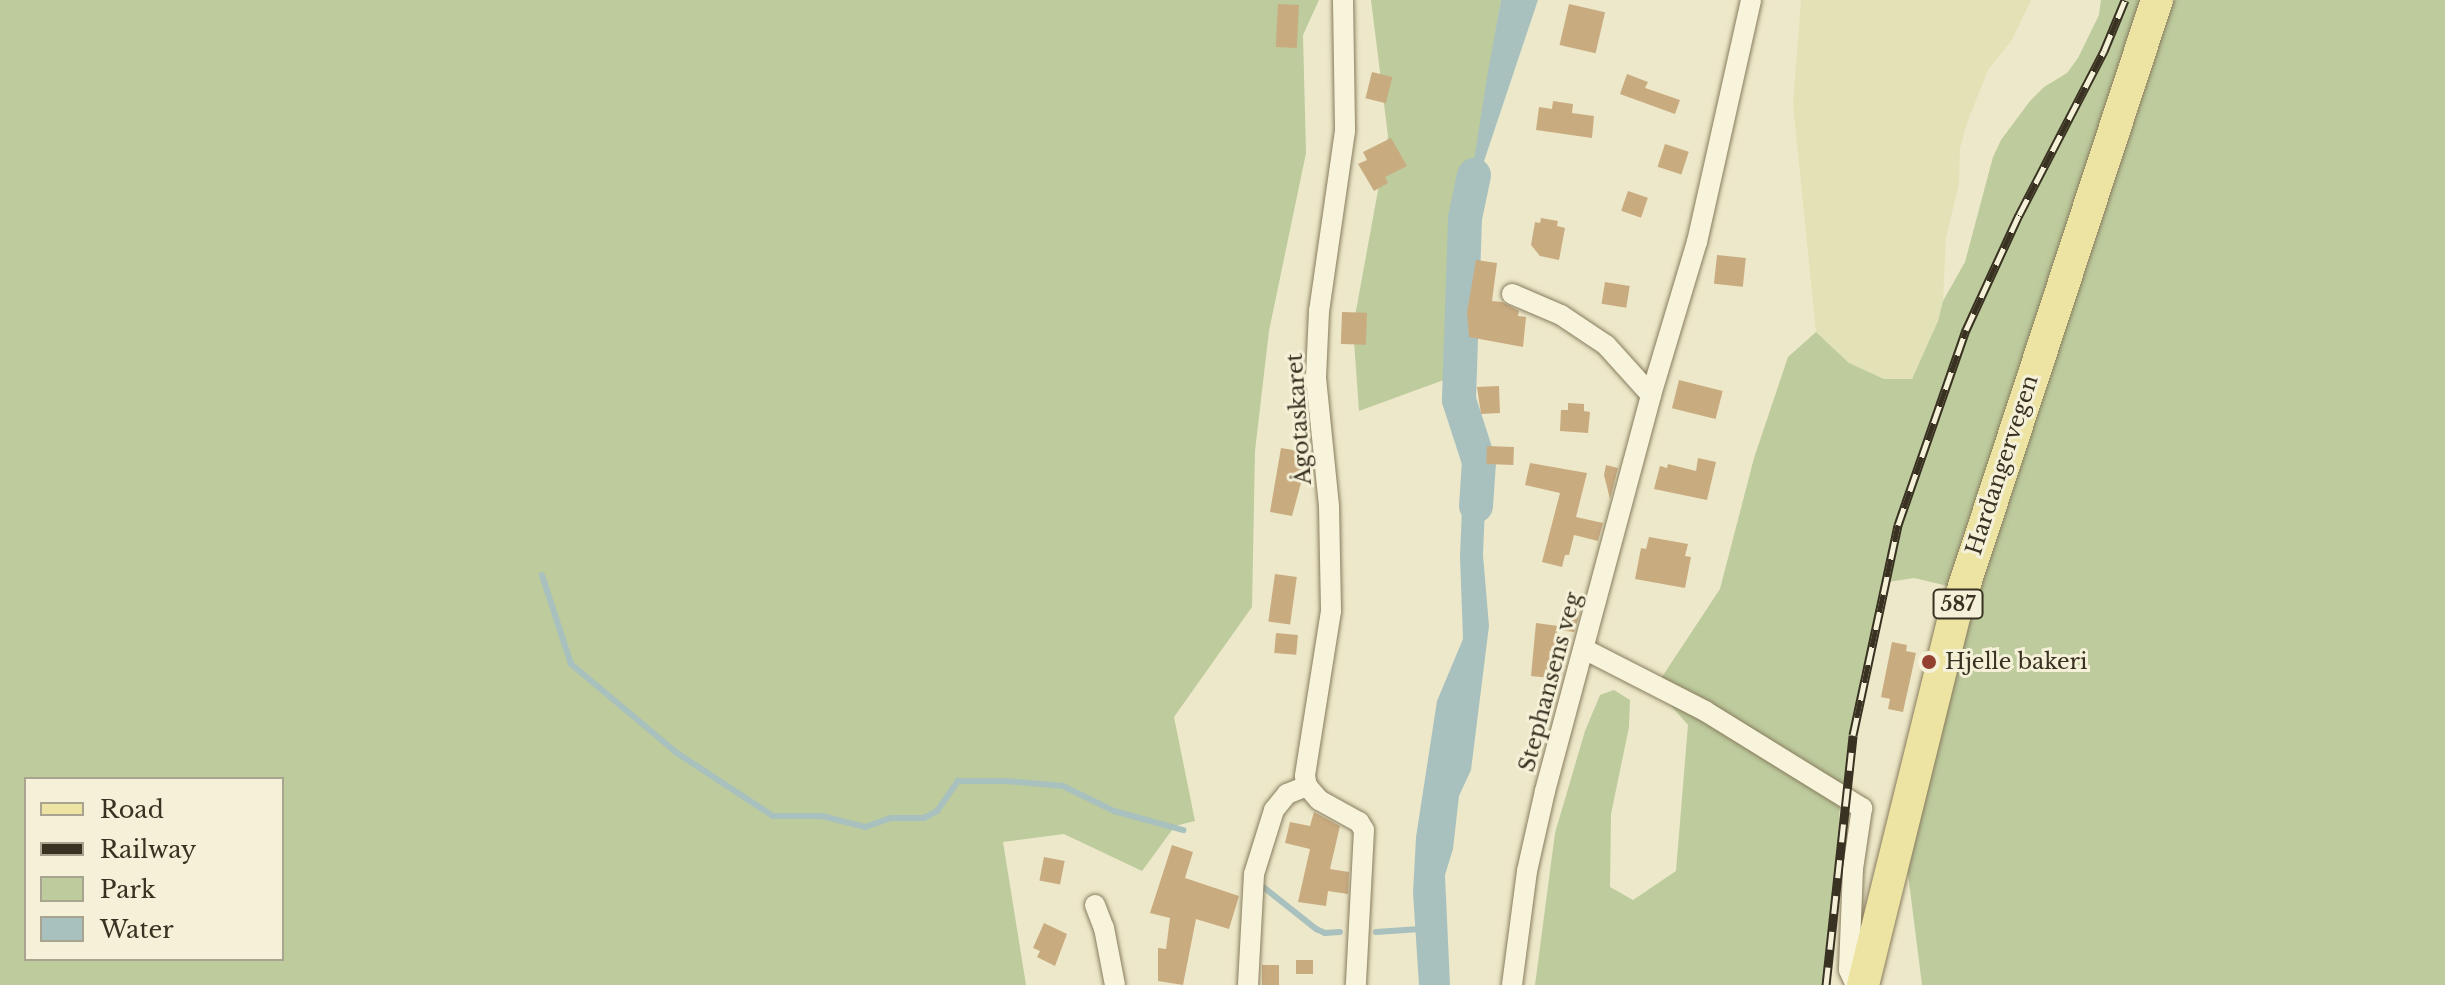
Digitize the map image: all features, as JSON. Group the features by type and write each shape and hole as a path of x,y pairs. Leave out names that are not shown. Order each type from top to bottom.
{"main road":[{"name":"Hardangervegen","path":"1863,985 1954,617 2157,0"}],"street":[{"name":"Ågotaskaret","path":"1307,786 1305,767 1331,611 1328,492 1316,378 1319,311 1345,131 1343,0"},
{"name":"Stephansens veg","path":"1512,985 1527,871 1651,395 1702,220 1751,0"},
{"path":"1512,294 1561,315 1606,345 1651,395"},
{"path":"1584,649 1705,711 1862,808 1853,869 1849,970 1856,985"},
{"path":"1248,985 1254,874 1278,801 1307,786 1319,800 1359,822 1364,830 1356,985"},
{"path":"1095,905 1104,928 1115,985"}],"green space":[{"path":"0,0 1319,0 1303,35 1306,153 1269,331 1255,451 1252,607 1174,717 1195,821 1175,826 1142,871 1064,834 1003,842 1026,985 0,985"},
{"path":"1371,0 1501,0 1465,218 1460,374 1359,411 1353,327 1388,136"},
{"path":"1801,0 2031,0 2012,40 1988,70 1967,123 1960,148 1959,184 1946,237 1943,301 1938,321 1912,379 1884,379 1849,363 1816,332 1793,104"},
{"path":"2101,0 2445,0 2445,985 1922,985 1907,866 1948,586 1914,578 1888,582 1878,598 1876,629 1861,674 1855,749 1840,794 1837,901 1827,985 1535,985 1555,833 1585,731 1600,695 1614,690 1630,700 1629,727 1611,814 1610,887 1633,900 1676,871 1688,725 1652,684 1656,686 1720,589 1754,458 1788,357 1816,332 1849,363 1884,379 1912,379 1938,321 1943,301 1965,262 1993,157 2001,140 2030,101 2044,87 2067,73 2078,58 2099,15"}],"water":[{"path":"1501,0 1538,0 1465,218 1487,77"},
{"path":"1479,462 1486,483 1483,555 1489,626 1471,770 1459,796 1453,849 1445,875 1450,985 1419,985 1413,893 1416,837 1437,701 1463,639 1460,557 1463,483"}],"building":[{"path":"1278,4 1299,5 1297,48 1276,47"},
{"path":"1569,4 1605,12 1596,53 1560,45"},
{"path":"1372,72 1392,77 1386,103 1365,98"},
{"path":"1627,74 1648,82 1645,88 1680,100 1675,114 1620,94"},
{"path":"1553,101 1573,104 1572,113 1594,116 1592,138 1536,130 1539,107 1552,109"},
{"path":"1391,138 1407,166 1385,177 1388,183 1374,191 1358,164 1367,160 1363,152"},
{"path":"1665,144 1689,152 1681,175 1658,167"},
{"path":"1628,191 1648,198 1641,218 1621,211"},
{"path":"1541,218 1558,221 1557,226 1565,228 1559,260 1540,256 1531,245 1535,222 1540,223"},
{"path":"1717,255 1746,258 1743,287 1714,284"},
{"path":"1476,260 1497,263 1492,301 1502,302 1519,311 1518,316 1526,317 1523,347 1469,337 1467,312"},
{"path":"1605,282 1630,286 1626,308 1602,304"},
{"path":"1342,312 1367,313 1366,345 1341,344"},
{"path":"1679,380 1723,391 1716,419 1672,408"},
{"path":"1499,386 1500,413 1481,414 1477,387"},
{"path":"1568,403 1584,404 1584,411 1590,412 1588,433 1560,431 1561,410 1568,410"},
{"path":"1487,446 1514,447 1513,465 1486,464"},
{"path":"1281,448 1311,453 1313,474 1304,472 1292,516 1270,512"},
{"path":"1698,458 1716,462 1707,500 1654,489 1660,466 1667,468 1668,464 1696,471"},
{"path":"1530,463 1587,473 1576,517 1603,523 1598,541 1574,535 1562,567 1542,562 1560,493 1525,485"},
{"path":"1606,465 1618,468 1610,499 1604,475"},
{"path":"1649,537 1688,544 1685,556 1691,557 1685,588 1635,579 1641,548 1646,549"},
{"path":"1275,574 1297,577 1290,625 1268,622"},
{"path":"1563,609 1580,612 1574,632 1559,630"},
{"path":"1536,623 1558,626 1550,678 1531,676"},
{"path":"1276,633 1298,635 1296,655 1274,653"},
{"path":"1892,642 1907,645 1906,651 1916,653 1903,712 1888,709 1890,699 1881,697"},
{"path":"1314,812 1340,826 1330,869 1349,872 1348,894 1328,891 1326,906 1298,902 1310,849 1285,843 1290,822 1310,826"},
{"path":"1172,845 1193,852 1185,878 1239,896 1229,929 1196,919 1183,985 1158,981 1158,948 1166,949 1170,918 1150,913"},
{"path":"1044,857 1065,861 1060,885 1039,881"},
{"path":"1044,923 1067,934 1055,966 1037,957 1040,951 1033,948"},
{"path":"1296,960 1313,960 1313,974 1296,974"},
{"path":"1262,965 1279,965 1279,985 1262,985"}],"waterway":[{"path":"1474,175 1465,218 1459,400 1479,462 1476,506"},
{"path":"542,575 571,664 677,753 773,816 822,816 865,827 891,818 924,818 937,811 958,781 1007,781 1063,786 1114,811 1183,830"},
{"path":"1262,886 1316,929 1325,933 1340,932"},
{"path":"1376,932 1420,929"}],"railway":[{"path":"1826,985 1853,735 1898,525 1966,330 2019,215 2104,51 2125,0"}],"place":[{"name":"Hjelle bakeri","path":"1929,662"}]}
